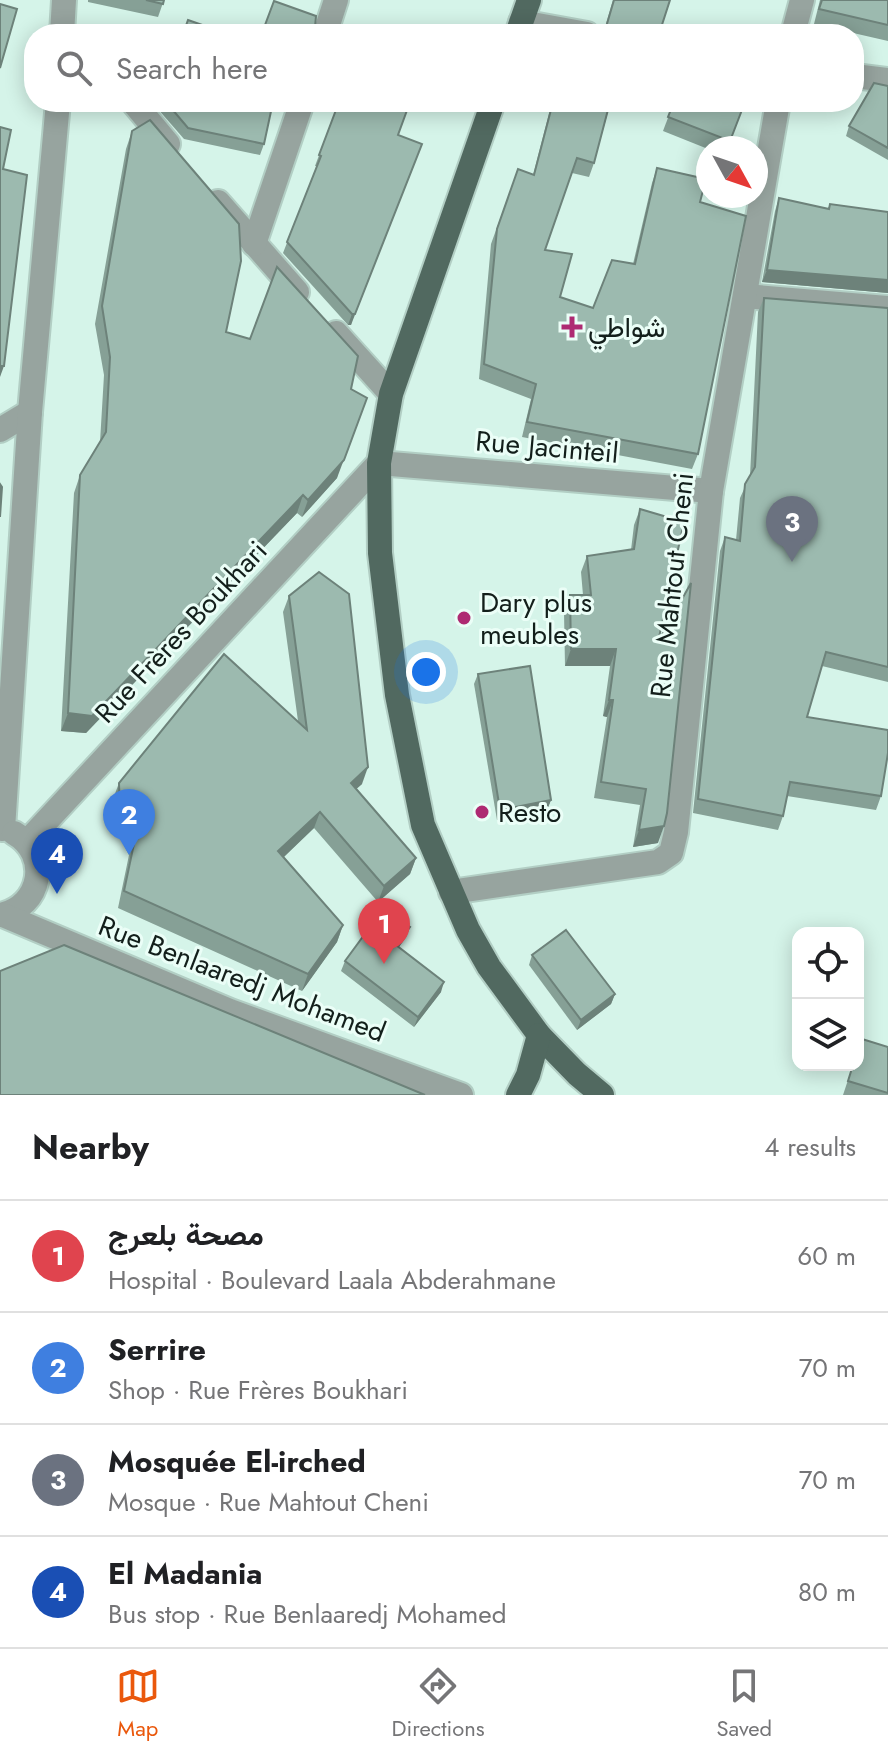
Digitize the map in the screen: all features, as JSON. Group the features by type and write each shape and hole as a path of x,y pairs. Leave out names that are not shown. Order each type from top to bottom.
{"main road":[{"path":"490,112 391,394 379,463 380,553 397,695 423,825 451,892 489,967 539,1035 602,1095"},
{"path":"518,1095 528,1075 539,1035"}],"street":[{"path":"328,24 336,0"},
{"path":"796,24 802,0"},
{"path":"522,19 544,24"},
{"path":"864,77 888,80"},
{"path":"2,915 26,903 38,879 34,853 27,842 17,834 2,829 30,412 57,112"},
{"path":"141,112 183,161"},
{"path":"254,244 299,112"},
{"name":"Rue Mahtout Cheni","path":"451,892 658,862 671,853 676,832 711,491 776,112"},
{"path":"203,185 391,394"},
{"path":"745,296 888,308"},
{"path":"0,430 30,412"},
{"name":"Rue Jacinteil","path":"379,463 711,491"},
{"name":"Rue Frères Boukhari","path":"27,842 379,463"},
{"name":"Rue Benlaaredj Mohamed","path":"2,915 230,1011 461,1095"}],"building":[{"path":"614,0 670,0 662,24 607,24"},
{"path":"822,0 888,0 888,25 819,9"},
{"path":"274,1 316,16 315,24 265,24"},
{"path":"0,4 17,9 0,68"},
{"path":"874,83 888,86 888,148 849,126 857,112 864,112 864,100"},
{"path":"174,112 271,112 264,144 188,128"},
{"path":"335,112 406,112 398,135 422,144 355,314 287,242"},
{"name":"شواطي","path":"550,112 607,112 594,163 577,158 545,250 572,254 560,297 593,308 612,260 635,264 657,168 696,177 696,208 720,208 746,216 698,454 527,422 536,384 484,364 497,229 518,169 534,175"},
{"path":"670,112 741,112 732,136 717,136 668,117"},
{"path":"150,120 239,224 241,261 226,332 250,339 277,267 358,356 351,389 367,398 344,460 308,500 303,495 92,716 68,713 80,475 106,432 110,357 102,306 132,131"},
{"path":"0,127 11,130 3,169 27,175 4,366 0,366"},
{"path":"779,198 829,209 830,204 888,212 888,280 767,270"},
{"path":"764,298 888,308 888,667 826,652 807,717 888,730 888,753 881,796 790,782 783,816 698,799 725,537 740,541 745,484 755,467"},
{"path":"640,509 684,522 658,642 691,583 667,813 664,826 639,830 646,789 601,782 613,700 609,700 616,649 571,649 570,595 591,595 587,556 634,549"},
{"path":"319,572 349,594 368,767 351,783 416,858 384,886 320,812 278,851 343,925 308,974 124,891 135,839 120,810 119,783 224,654 307,730 289,596"},
{"path":"530,666 551,800 500,810 478,674"},
{"path":"384,908 410,927 396,945 444,982 418,1017 345,961"},
{"path":"566,930 615,994 581,1020 532,955"},
{"path":"64,945 425,1095 0,1095 0,971"},
{"path":"864,1040 888,1047 888,1093 848,1081 851,1071 864,1071"}],"place":[{"name":"شواطي","path":"572,327"},
{"name":"Mosquée El-irched","path":"792,562"},
{"name":"Dary plus meubles","path":"464,618"},
{"name":"Resto","path":"482,812"},
{"name":"Serrire","path":"129,855"},
{"name":"El Madania","path":"57,894"},
{"name":"مصحة بلعرج","path":"384,964"}]}
